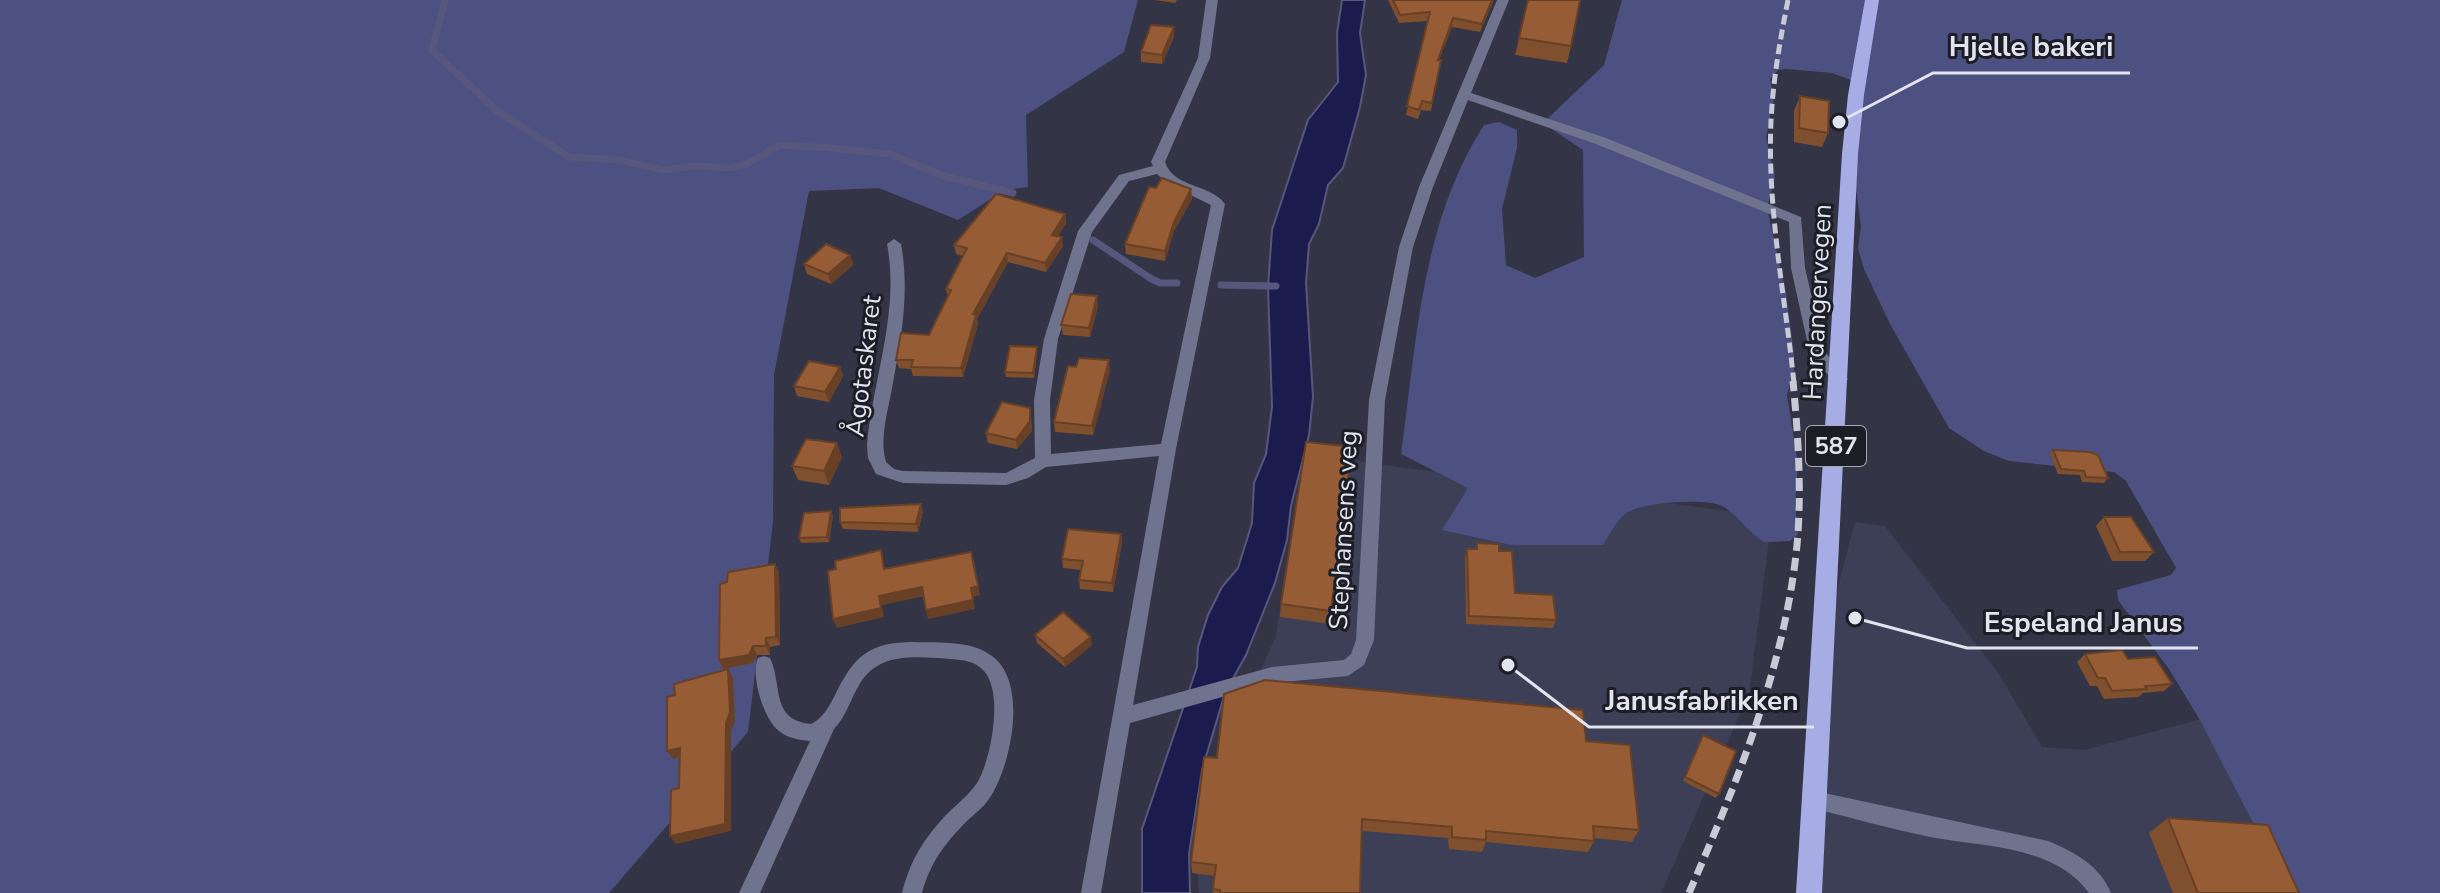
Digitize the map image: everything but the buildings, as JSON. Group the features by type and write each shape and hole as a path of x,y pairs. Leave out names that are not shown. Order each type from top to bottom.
{"main road":[{"name":"Hardangervegen","path":"1809,893 1840,379 1850,154 1856,95 1872,0"}],"street":[{"path":"1091,893 1168,449 1218,204 1213,198 1171,180 1159,169 1159,156 1204,58 1212,0"},
{"name":"Stephansens veg","path":"1121,717 1272,675 1348,668 1358,659 1365,640 1374,431 1380,377 1406,247 1426,187 1503,0"},
{"path":"1465,95 1601,141 1796,220 1798,268 1818,354 1840,379"},
{"path":"1043,461 1042,400 1051,339 1085,231 1124,178 1159,169"},
{"name":"Ågotaskaret","path":"894,244 898,284 877,432 876,458 879,467 889,474 903,477 1006,479 1022,474 1043,461 1168,449"},
{"path":"749,893 826,725 835,716 854,675 867,661 886,652 906,649 979,656 991,665 1000,678 1004,699 992,771 983,792 934,839 917,868 912,893"},
{"path":"764,664 777,717 786,728 801,733 826,725"},
{"path":"1815,800 1932,828 2007,839 2070,860 2096,883 2101,893"}],"shaded area":[{"path":"0,0 1138,0 1124,52 1026,115 1028,187 1005,190 958,220 879,188 809,191 774,375 773,522 748,732 609,893 0,893"},
{"path":"1342,0 1365,0 1360,33 1366,75 1343,168 1328,185 1319,224 1309,244 1306,283 1313,397 1309,435 1291,506 1287,540 1275,583 1246,655 1225,693 1202,770 1189,854 1190,893 1142,893 1142,829 1197,667 1198,647 1208,615 1222,587 1238,568 1252,523 1254,483 1266,454 1272,407 1268,287 1272,230 1308,120 1338,82 1337,33"},
{"path":"1622,0 2440,0 2440,893 2289,893 2200,720 2169,669 2118,600 2117,590 2171,575 2176,568 2126,481 2114,472 2009,461 1984,451 1949,428 1890,324 1864,269 1858,248 1861,227 1854,173 1851,80 1832,73 1786,69 1778,70 1770,79 1774,98 1766,137 1775,177 1767,208 1786,293 1794,354 1794,370 1787,395 1798,465 1795,503 1798,534 1790,541 1764,542 1722,506 1688,502 1658,504 1625,514 1603,545 1511,545 1442,530 1468,488 1401,454 1425,284 1447,202 1463,163 1484,125 1499,122 1517,130 1517,148 1502,209 1506,265 1535,278 1584,257 1583,150 1540,121 1544,122 1604,65"},
{"path":"1303,454 1772,517 1749,694 1661,893 1199,893 1193,819 1276,636"},
{"path":"1855,522 1885,526 1999,674 2042,747 2084,750 2201,719 2288,893 1809,893 1825,636"}],"waterway":[{"path":"445,0 432,50 496,110 569,157 620,160 663,170 695,166 730,168 747,164 780,145 832,148 891,154 941,175 1013,193"},
{"path":"1093,240 1150,278 1160,283 1177,283"},
{"path":"1221,285 1276,286"}],"railway":[{"path":"1788,0 1773,90 1770,154 1774,220 1794,383"},
{"path":"1689,893 1741,766 1782,635 1797,545 1799,504 1793,381"}],"place":[{"name":"Hjelle bakeri","path":"1839,122"},
{"name":"Espeland Janus","path":"1855,618"},
{"name":"Janusfabrikken","path":"1508,665"}]}
